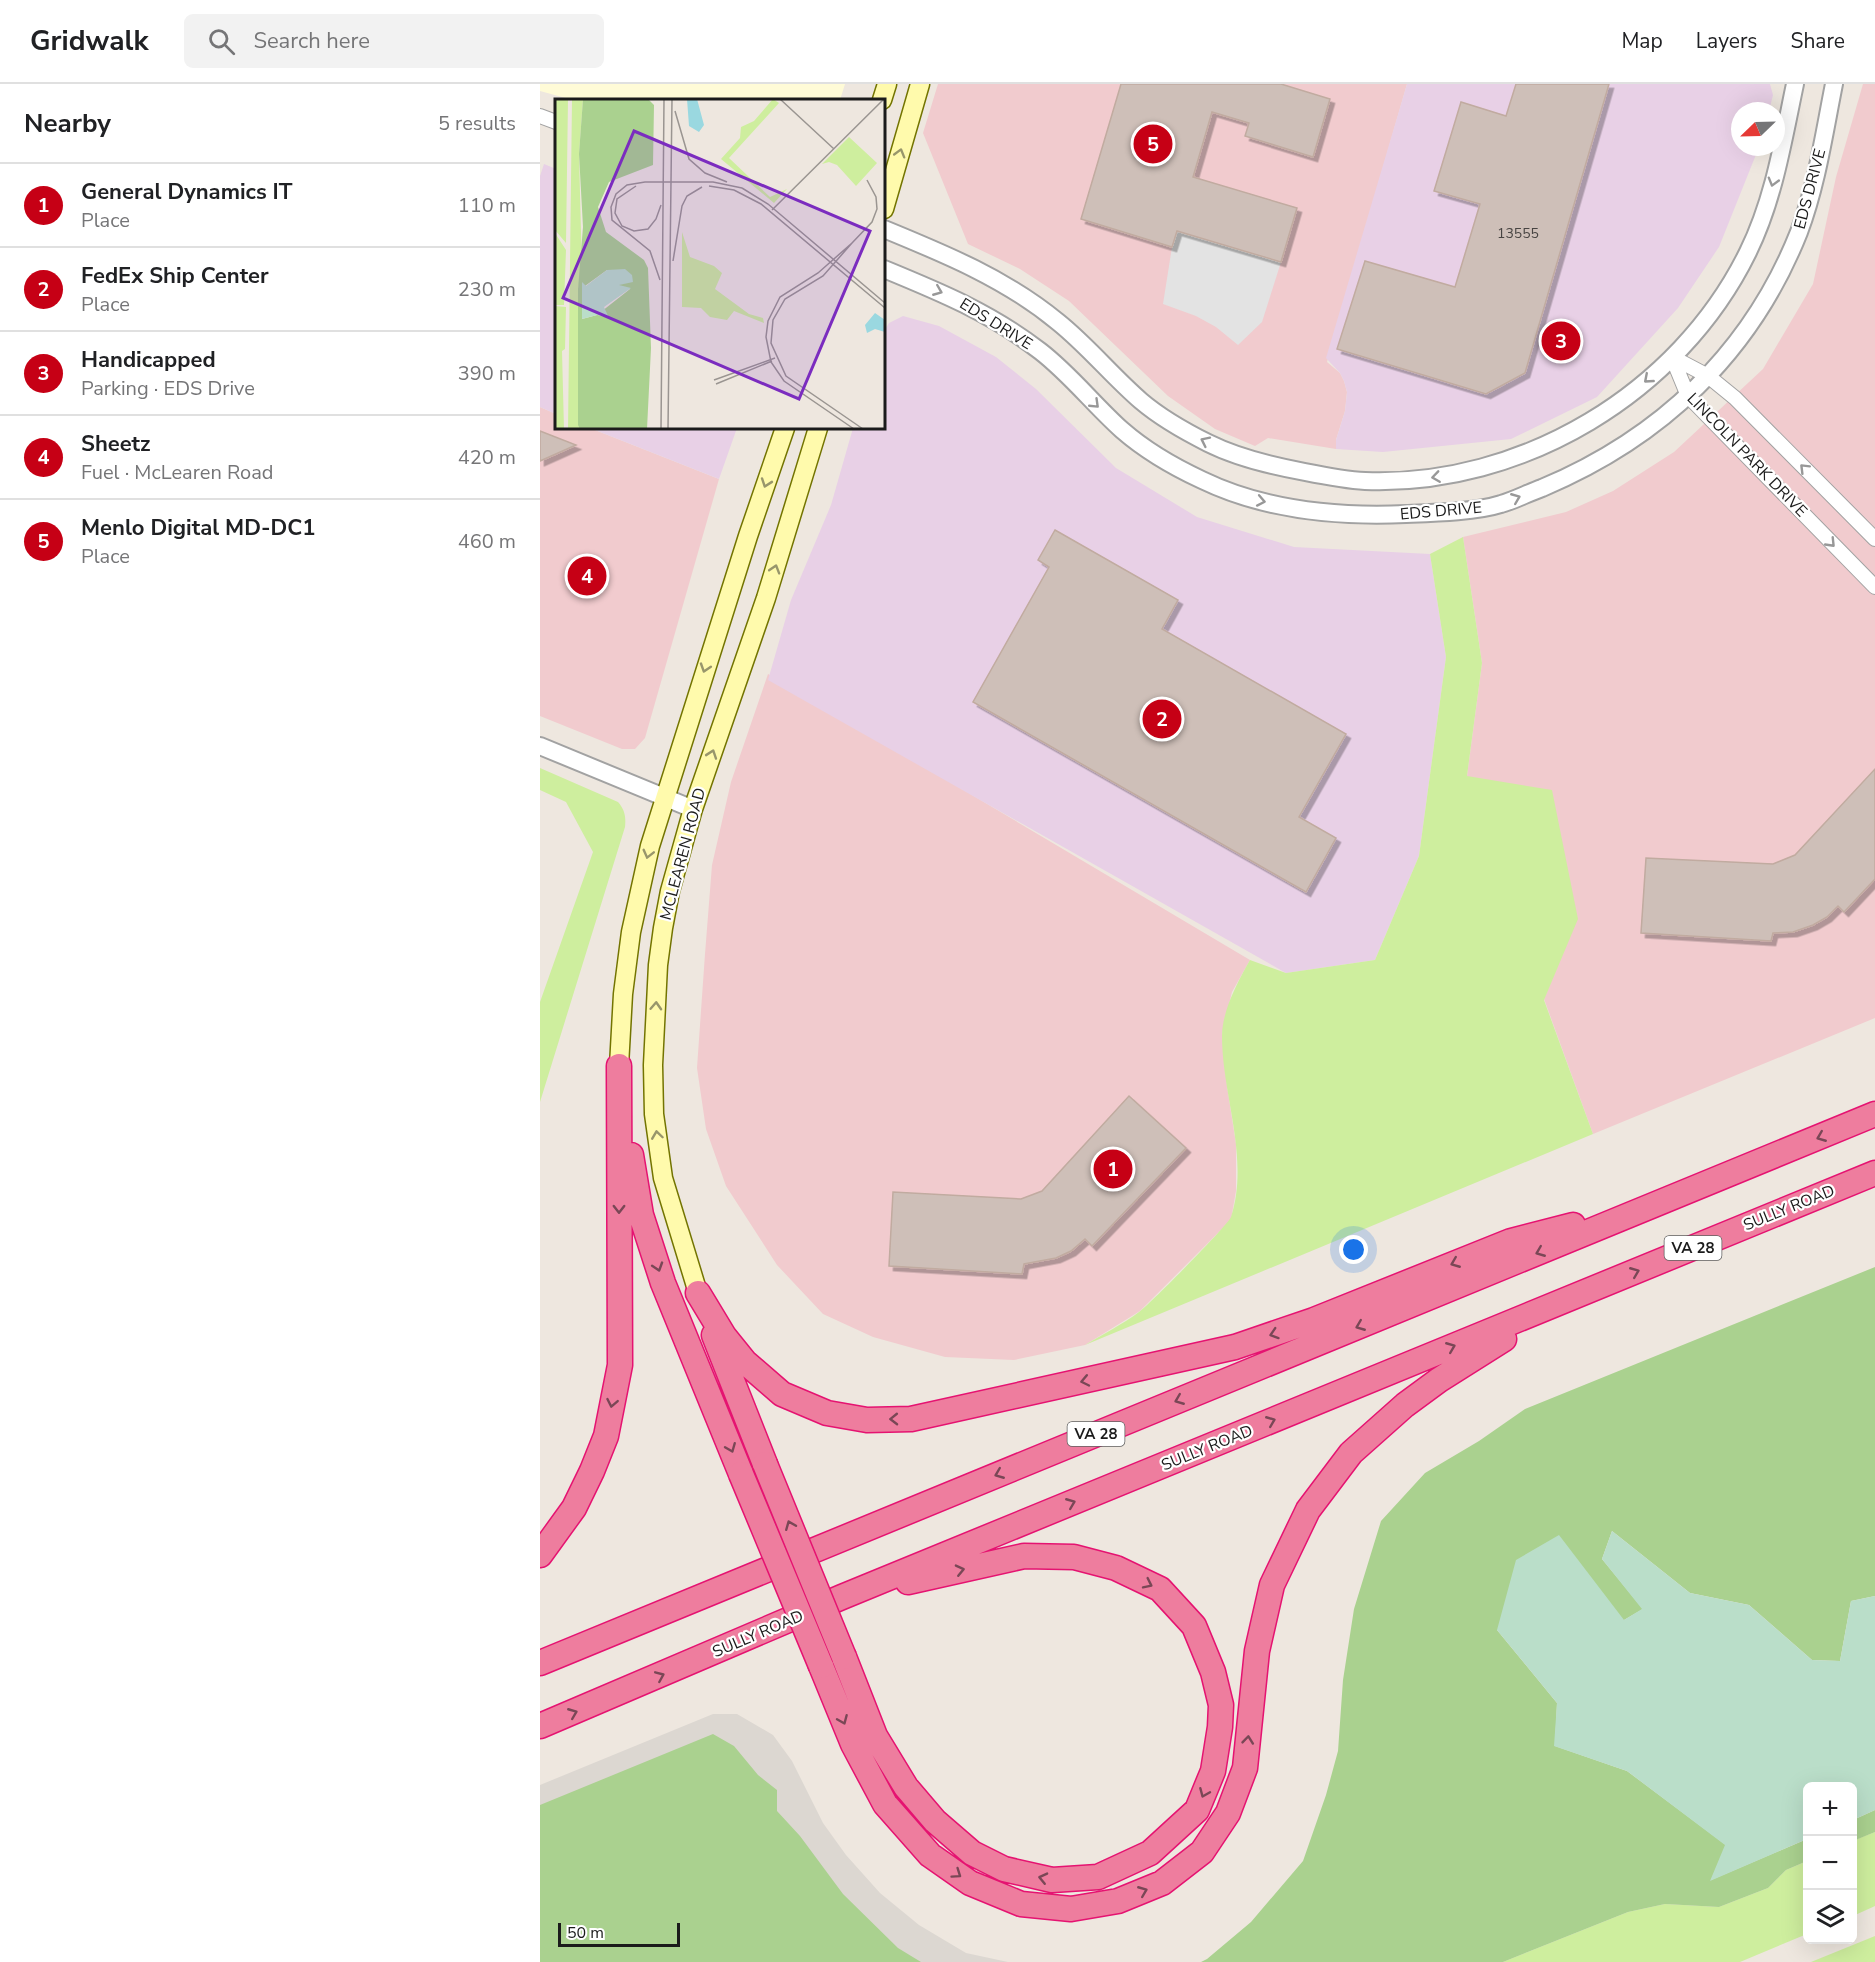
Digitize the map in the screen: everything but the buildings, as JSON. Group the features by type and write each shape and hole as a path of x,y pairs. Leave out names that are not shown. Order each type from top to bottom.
{"highway":[{"path":"619,1066 641,1215 663,1283 853,1744 885,1804 930,1855 970,1883 1021,1904 1071,1909 1118,1901 1162,1883 1202,1852 1228,1813 1245,1768 1257,1651 1272,1585 1308,1510 1351,1454 1405,1405 1438,1380 1476,1356 1581,1294"},
{"path":"540,1555 574,1508 606,1436 620,1365 619,1066"},
{"name":"VA 28","path":"540,1663 1875,1114"},
{"name":"SULLY ROAD","path":"540,1726 842,1597 1875,1173"},
{"path":"698,1293 724,1336 745,1362 783,1394 827,1413 867,1420 911,1419 1235,1347 1314,1320 1510,1241 1652,1206"},
{"path":"698,1293 875,1737 906,1787 935,1821 972,1853 1004,1869 1052,1880 1098,1877 1140,1858 1150,1853 1197,1810 1213,1771 1221,1705 1213,1672 1194,1626 1160,1589 1116,1568 1074,1557 1024,1556 842,1597"}],"main road":[{"path":"882,99 887,84"},
{"path":"885,206 920,84"},
{"name":"MCLEAREN ROAD","path":"619,1066 623,994 640,885 664,798 785,429"},
{"name":"MCLEAREN ROAD","path":"698,1293 663,1178 654,1113 653,1065 658,965 663,928 670,891 693,809 766,598 818,429"}],"street":[{"name":"EDS DRIVE","path":"885,228 967,264 1023,296 1058,321 1142,402 1181,429 1242,457 1282,468 1364,481 1416,480 1456,474 1499,463 1532,451 1576,430 1634,391 1672,357 1722,297 1747,254 1768,201 1779,163 1795,84"},
{"name":"EDS DRIVE","path":"885,269 953,297 1010,330 1056,365 1124,432 1172,465 1242,498 1338,513 1388,515 1438,513 1499,505 1612,454 1660,420 1688,396 1725,358 1759,309 1794,244 1816,178 1834,84"},
{"path":"540,116 555,122"},
{"name":"LINCOLN PARK DRIVE","path":"1672,357 1708,376 1735,398 1875,539"},
{"name":"LINCOLN PARK DRIVE","path":"1672,357 1688,396 1875,587"},
{"path":"540,746 693,809"}],"shaded area":[{"path":"540,84 845,84 840,99 569,99 540,91"},
{"path":"938,84 1407,84 1327,362 1340,373 1347,392 1336,449 1268,438 1255,446 1215,429 1168,396 1069,301 1020,269 968,244 923,133"},
{"path":"1407,84 1770,84 1773,95 1771,102 1731,102 1731,156 1755,156 1719,247 1678,308 1597,397 1511,439 1383,452 1336,449 1347,392 1340,373 1326,358"},
{"path":"1863,84 1875,84 1875,1018 1593,1134 1544,999 1577,919 1467,776 1482,663 1463,537 1566,512 1613,491 1674,452 1763,369 1813,284 1836,177"},
{"path":"544,164 555,169 555,414 540,407 540,176"},
{"path":"1177,231 1281,262 1262,322 1238,345 1216,327 1196,316 1163,304 1172,247"},
{"path":"903,316 939,326 996,357 1036,389 1116,468 1197,517 1294,547 1430,554 1446,657 1419,856 1375,960 1286,973 768,680 791,600 831,505 853,429 885,429 885,329 889,323"},
{"path":"540,407 555,414 555,429 593,429 719,479 645,738 635,749 622,749 540,716"},
{"path":"593,429 737,429 719,479"},
{"path":"768,674 1250,960 1232,992 1222,1034 1236,1144 1236,1191 1231,1220 1140,1311 1085,1345 1014,1360 945,1357 873,1337 823,1314 777,1265 726,1186 706,1129 697,1068 712,865 731,782"},
{"path":"713,1714 737,1714 773,1735 792,1761 823,1823 846,1855 880,1893 919,1925 966,1953 1008,1962 540,1962 540,1785"}],"green space":[{"path":"1463,537 1482,663 1467,776 1552,790 1578,919 1544,1000 1593,1134 1085,1345 1126,1321 1146,1306 1204,1248 1231,1217 1236,1195 1237,1150 1223,1059 1222,1036 1228,1007 1250,960 1286,973 1375,960 1419,856 1446,657 1430,554"},
{"path":"540,768 618,802 624,811 625,827 540,1102 540,1002 593,852 566,802 540,790"},
{"path":"1875,1267 1875,1596 1851,1601 1840,1661 1812,1660 1749,1605 1690,1593 1612,1531 1602,1559 1643,1609 1624,1620 1497,1630 1557,1703 1555,1746 1627,1771 1726,1845 1711,1880 1803,1841 1803,1863 1786,1870 1768,1888 1719,1907 1665,1904 1628,1912 1503,1962 1201,1962 1251,1922 1303,1861 1326,1795 1338,1751 1343,1680 1354,1609 1381,1521 1425,1473 1479,1441 1525,1409"},
{"path":"1612,1531 1690,1593 1749,1605 1812,1660 1840,1661 1851,1601 1875,1596 1875,1810 1857,1818 1857,1782 1803,1782 1803,1841 1710,1881 1725,1845 1627,1771 1554,1746 1557,1703 1497,1630 1516,1560 1559,1535 1624,1620 1642,1609 1602,1559"},
{"path":"713,1734 734,1746 758,1775 777,1790 777,1811 800,1836 843,1894 898,1948 921,1962 540,1962 540,1805"},
{"path":"1875,1810 1875,1832 1857,1839 1857,1818"},
{"path":"1875,1832 1875,1906 1857,1914 1857,1890 1857,1839"},
{"path":"1803,1863 1803,1936 1740,1962 1503,1962 1628,1912 1665,1904 1719,1907 1768,1888 1786,1870"},
{"path":"1875,1936 1875,1962 1811,1962 1857,1944"}],"place":[{"name":"Menlo Digital MD-DC1","path":"1153,144"},
{"name":"Handicapped","path":"1561,341"},
{"name":"Sheetz","path":"587,576"},
{"name":"FedEx Ship Center","path":"1162,719"},
{"name":"General Dynamics IT","path":"1113,1169"}]}
